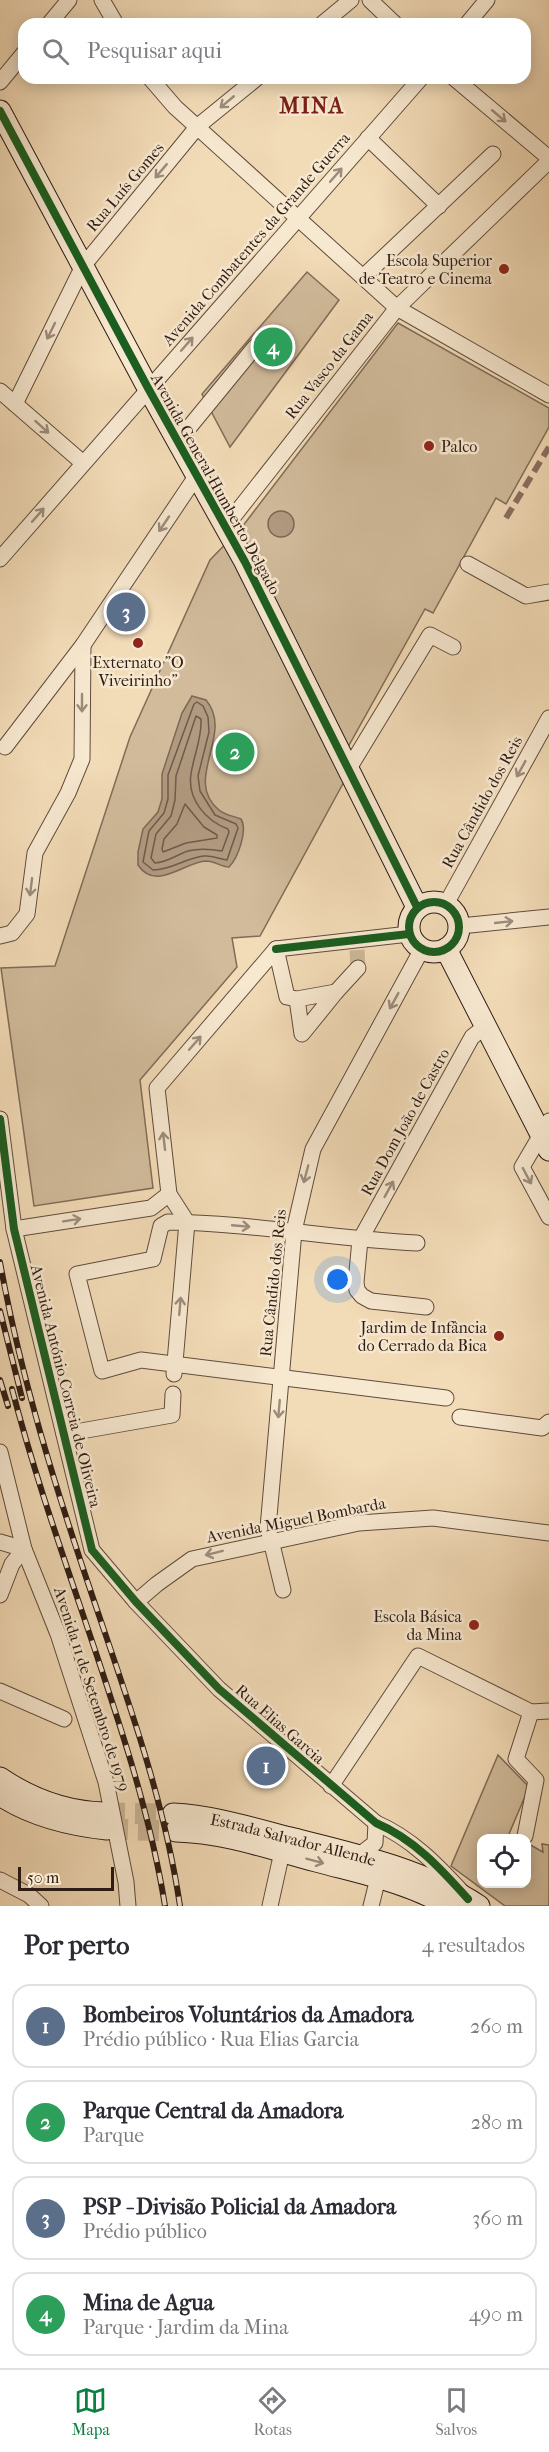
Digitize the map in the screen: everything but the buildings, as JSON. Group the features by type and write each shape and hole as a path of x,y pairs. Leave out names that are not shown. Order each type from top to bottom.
{"street":[{"path":"53,18 69,0"},
{"path":"102,0 112,18"},
{"path":"329,18 351,0"},
{"path":"370,0 389,18"},
{"path":"471,18 487,0"},
{"path":"0,82 18,60"},
{"path":"155,84 171,102 397,308 549,394"},
{"name":"Rua Luís Gomes","path":"15,404 83,266 198,126 250,84"},
{"name":"Avenida Combatentes da Grande Guerra","path":"0,559 416,84"},
{"path":"461,84 549,160"},
{"name":"Avenida General Humberto Delgado","path":"0,111 148,388 226,526 417,907"},
{"path":"368,138 439,206"},
{"path":"363,277 493,154"},
{"name":"Rua Vasco da Gama","path":"226,526 397,308 549,160"},
{"path":"178,441 255,347"},
{"path":"0,392 83,463"},
{"path":"5,747 83,645 197,475"},
{"path":"468,564 526,596 549,592"},
{"path":"348,770 429,635 453,647"},
{"path":"0,936 12,933 27,914 34,853 68,793 82,759 83,645"},
{"name":"Rua Cândido dos Reis","path":"446,904 549,718"},
{"path":"431,901 446,904 456,913 460,926 456,940 446,950 430,952 416,942 409,920 417,907 431,901"},
{"path":"460,926 549,917"},
{"path":"175,1369 188,1222 169,1194 157,1088 276,949 416,942"},
{"name":"Rua Cândido dos Reis","path":"283,1590 268,1528 294,1231 313,1149 416,942"},
{"path":"276,949 287,997 297,999 336,992"},
{"path":"446,950 546,1136 522,1167 549,1217"},
{"path":"297,999 302,1034 358,968"},
{"name":"Rua Dom João de Castro","path":"360,1240 472,1037 486,1026"},
{"name":"Avenida António Correia de Oliveira","path":"0,1119 14,1229 92,1550"},
{"path":"14,1229 151,1208 169,1194"},
{"path":"142,1209 161,1226"},
{"path":"417,1243 360,1240 294,1231 168,1222 161,1226 153,1259 77,1274 102,1371 141,1360 175,1369 282,1376 447,1398"},
{"path":"360,1240 356,1282 357,1290 362,1296 371,1301 426,1307"},
{"path":"63,1434 172,1415 173,1394"},
{"path":"460,1417 542,1428 549,1422"},
{"name":"Avenida 11 de Setembro de 1979","path":"0,1452 5,1490 24,1549 58,1634 106,1782 126,1882 128,1906"},
{"name":"Avenida Miguel Bombarda","path":"136,1602 192,1559 360,1523 439,1518 549,1533"},
{"path":"0,1542 24,1549 12,1564 0,1595"},
{"name":"Rua Elias Garcia","path":"92,1550 136,1602 219,1689 376,1823 392,1830 435,1862 474,1902"},
{"path":"332,1786 418,1656 531,1712 549,1711"},
{"path":"0,1691 64,1719"},
{"path":"525,1834 536,1780 516,1759 531,1712"},
{"path":"0,1778 26,1794 106,1821 82,1827 51,1819 17,1805 0,1795"},
{"name":"Estrada Salvador Allende","path":"175,1823 226,1837 358,1856 411,1881"},
{"path":"358,1856 375,1843 376,1823"},
{"path":"270,1906 288,1845"},
{"name":"Estrada Salvador Allende","path":"288,1845 378,1878 411,1881"},
{"path":"371,1906 378,1878"},
{"path":"0,1880 29,1895 41,1906"},
{"path":"411,1881 440,1904"},
{"name":"Rua Elias Garcia","path":"411,1881 474,1902"}],"shaded area":[{"path":"307,272 339,300 230,447 202,394"},
{"path":"398,323 549,408 549,427 506,504 496,498 433,613 425,609 338,765 346,778 260,936 232,938 237,967 140,1080 153,1188 34,1206 1,968 55,966 130,737 210,560 242,527"},
{"path":"498,1755 529,1787 509,1834 477,1834 477,1885 451,1866"},
{"path":"542,1844 549,1845 549,1906 505,1906 481,1888 531,1888 531,1845 543,1852"}],"water":[{"path":"281,511 290,515 294,524 290,533 281,537 272,533 268,524 272,515"},
{"path":"192,696 206,700 213,713 215,727 205,785 209,798 221,812 241,819 243,837 239,851 229,867 206,861 170,874 153,876 145,873 138,865 138,852 143,829 158,812 162,799 162,774 182,713"}],"tunnel":[{"path":"357,950 358,968"},
{"path":"104,1813 173,1814"},
{"path":"107,1829 176,1831"}],"railway":[{"path":"0,1262 28,1388 52,1472 131,1710 154,1787 180,1906"},
{"path":"0,1311 22,1398"},
{"path":"0,1380 8,1406"},
{"path":"12,1389 41,1488 126,1745 152,1841 165,1906"}],"marked path":[{"path":"506,518 549,447"}],"cycle path":[{"path":"0,111 148,388 245,562 417,907"},
{"path":"439,902 452,909 458,917 459,927 458,937 452,945 444,951 429,952 416,945 410,937 409,922 416,909 424,903 439,902"},
{"path":"276,949 409,934"},
{"path":"0,1119 14,1229 92,1550 136,1602 219,1689 376,1823 415,1846 468,1899"}],"place":[{"name":"Escola Superior de Teatro e Cinema","path":"504,269"},
{"name":"Mina de Agua","path":"273,347"},
{"name":"Palco","path":"429,446"},
{"name":"PSP - Divisão Policial da Amadora","path":"126,612"},
{"name":"Externato \"O Viveirinho\"","path":"138,643"},
{"name":"Parque Central da Amadora","path":"235,752"},
{"name":"Jardim de Infância do Cerrado da Bica","path":"499,1336"},
{"name":"Escola Básica da Mina","path":"474,1625"},
{"name":"Bombeiros Voluntários da Amadora","path":"266,1766"}],"district":[{"name":"MINA","path":"312,106"}]}
